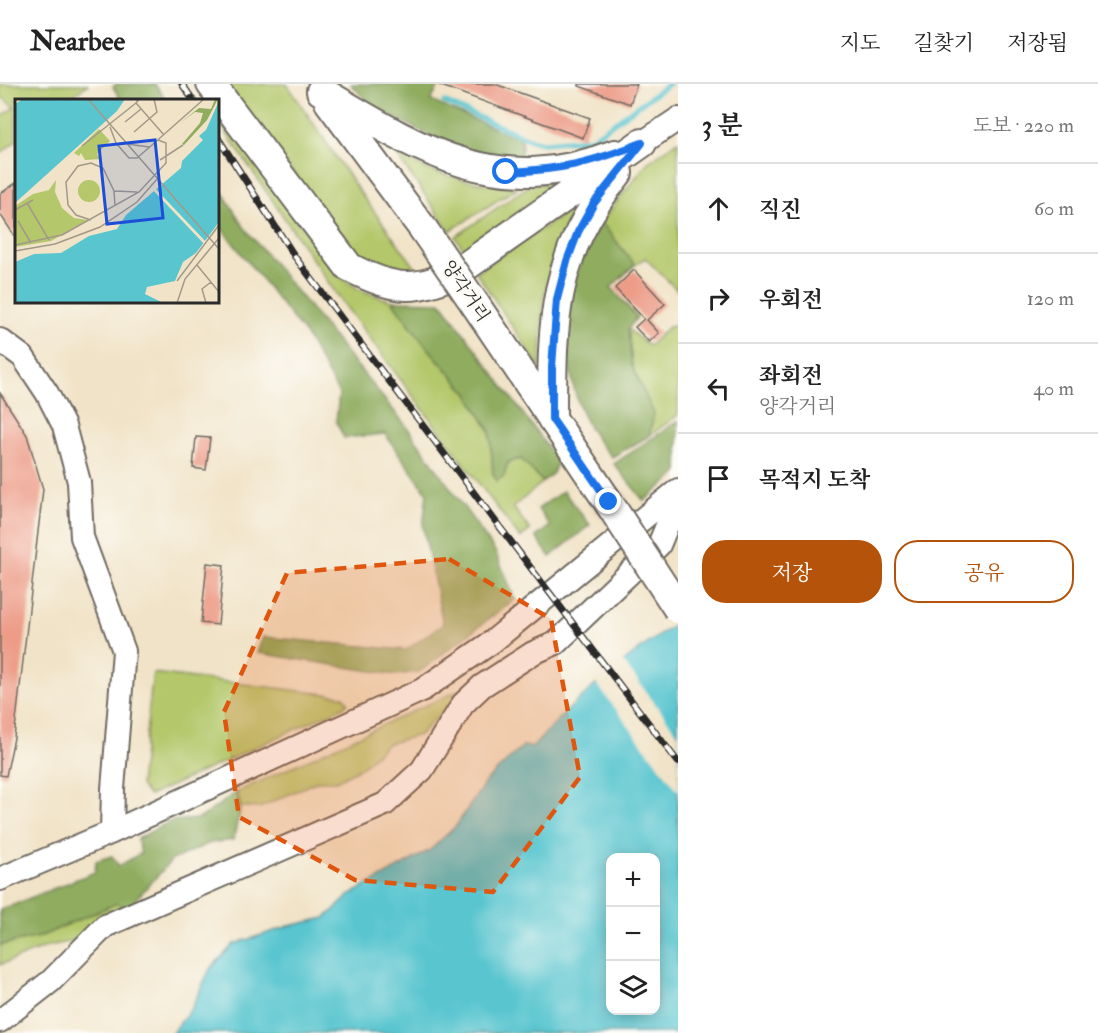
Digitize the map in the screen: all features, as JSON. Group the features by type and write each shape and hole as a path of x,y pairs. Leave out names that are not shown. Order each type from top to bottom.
{"main road":[{"path":"211,84 349,267 370,278 394,285 413,287 437,283 462,269 642,143"},
{"path":"319,87 386,130 428,151 465,165 506,172 555,170 595,161 642,143"},
{"name":"양각거리","path":"319,87 475,304 609,502 678,609"},
{"path":"552,419 552,367 557,299 567,261 594,203 642,143"}],"street":[{"path":"642,143 678,119"},
{"path":"0,340 23,357 47,393 64,426 79,482 82,537 124,651 112,832"},
{"path":"0,879 112,832 422,690 492,642 674,494"},
{"path":"0,1021 51,981 105,926 385,804 422,770 463,704 482,686 533,653 556,643 659,545 671,516 674,494"}],"highlighted area":[{"path":"449,559 551,619 580,777 493,892 355,880 239,817 224,712 287,573"}],"green space":[{"path":"0,84 88,84 69,99 15,99 15,142 0,154 0,118 14,107 0,96"},
{"path":"116,84 155,84 165,99 120,99 113,87"},
{"path":"224,84 287,84 356,187 421,275 383,269 361,260"},
{"path":"351,84 440,84 431,101 522,140 521,160 454,148 370,105"},
{"path":"219,113 339,276 360,290 392,301 422,341 468,394 490,431 493,474 504,476 508,462 522,459 543,482 513,507 530,530 520,538 337,295 219,122"},
{"path":"678,141 678,291 645,258 635,265 601,222 647,163"},
{"path":"396,154 425,168 455,178 518,187 450,231"},
{"path":"555,182 557,187 469,256 455,237 530,185"},
{"path":"219,187 244,227 407,427 495,551 515,599 419,672 396,675 257,653 263,637 406,650 443,624 423,526 427,493 385,434 344,438 336,421 339,394 305,334 219,225"},
{"path":"570,210 573,213 553,260 544,297 540,368 476,272"},
{"path":"601,222 635,265 611,287 637,317 628,329 632,366 654,414 649,436 612,457 596,437 583,414 574,389 569,363 569,309 574,283 584,254"},
{"path":"392,301 441,302 558,461 553,473 543,482 521,459 508,462 504,476 497,481 493,474 490,431 468,394 422,341"},
{"path":"678,324 678,415 649,436 654,414 632,366 628,329 649,346 667,328"},
{"path":"678,421 678,473 644,501 614,464"},
{"path":"563,491 590,525 550,557 536,537 550,526 538,509"},
{"path":"153,673 343,696 348,702 344,707 149,796 140,785"},
{"path":"461,689 462,693 419,735 387,744 362,767 336,781 318,781 259,808 241,807 237,792"},
{"path":"237,792 241,807 233,840 210,843 172,860 136,899 137,907 128,912 117,903 39,937 0,945 0,910 95,872 96,861 112,856 119,866 141,853 137,839 171,821 199,819"},
{"path":"117,903 128,912 74,941 48,946 0,965 0,945 39,937"}],"water":[{"path":"678,622 678,1033 172,1033 191,1009 210,969 234,944 289,926 325,918 350,895 430,850 456,826 486,781 523,746 533,747 583,695 620,664"}],"pier":[{"path":"622,660 678,734 678,791 595,682"}],"building":[{"path":"436,84 495,84 590,118 583,138"},
{"path":"579,84 637,84 630,104 579,86"},
{"path":"15,184 15,236 0,214 0,194"},
{"path":"634,270 665,304 647,320 659,333 649,342 635,327 644,319 615,288"},
{"path":"0,393 27,435 43,489 14,738 6,776 0,775"},
{"path":"196,437 210,438 206,470 193,468"},
{"path":"207,563 224,565 218,625 201,623"}],"waterway":[{"path":"444,102 531,140 543,143 591,139 669,84"}],"railway":[{"path":"182,84 192,99"},
{"path":"219,140 295,257 678,762"}],"route":[{"path":"506,172 555,170 595,161 642,143 594,203 578,232 567,261 557,299 552,367 552,419 609,502"}]}
